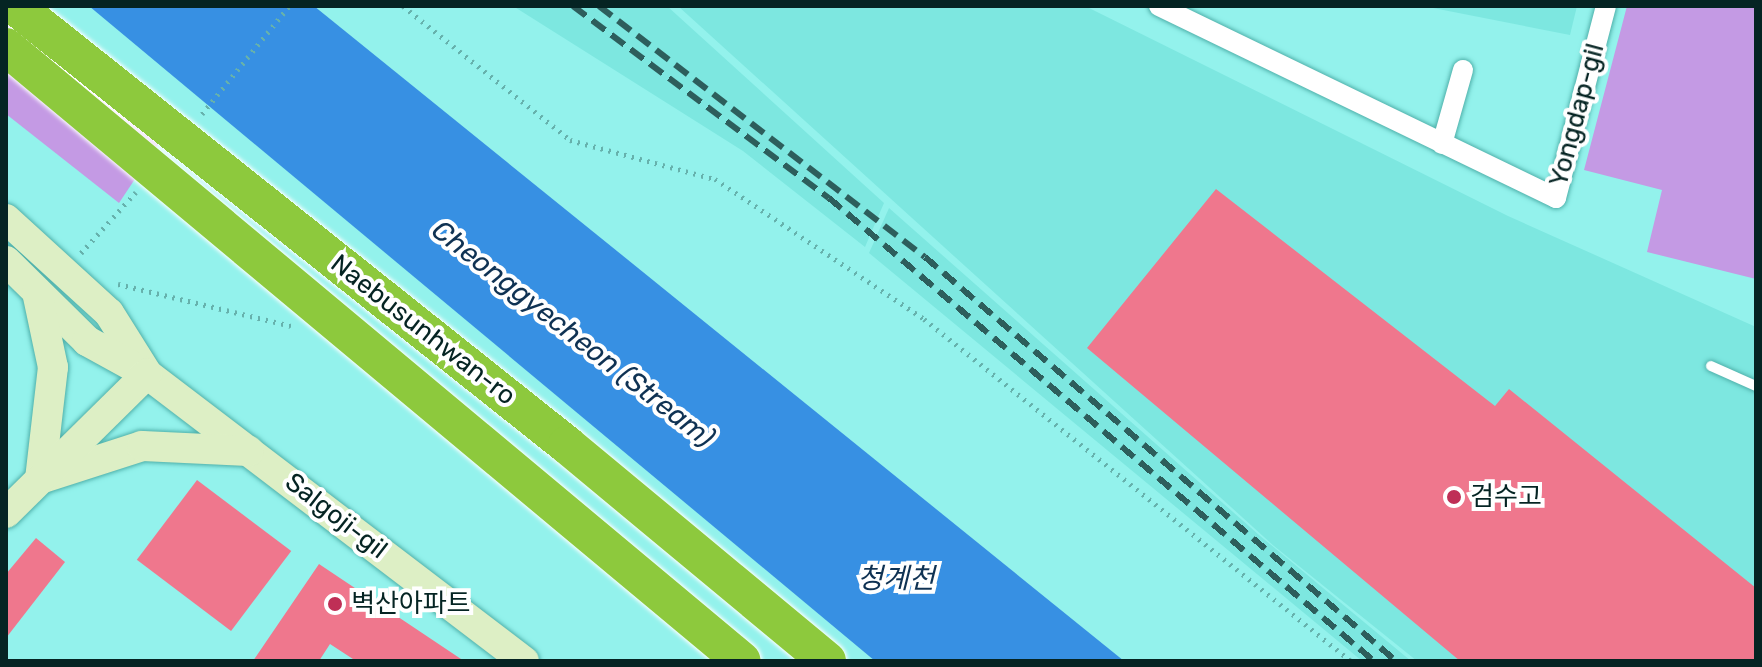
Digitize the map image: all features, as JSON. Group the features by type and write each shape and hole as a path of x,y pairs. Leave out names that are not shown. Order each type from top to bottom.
{"highway":[{"name":"Naebusunhwan-ro","path":"15,6 567,445 827,661"},
{"name":"Naebusunhwan-ro","path":"6,47 742,661"},
{"path":"6,82 253,254"}],"main road":[{"name":"Salgoji-gil","path":"6,219 109,313 147,374"},
{"name":"Salgoji-gil","path":"6,261 87,341 147,374 524,661"},
{"path":"37,292 53,367 40,479"},
{"path":"6,513 147,374"},
{"path":"40,479 142,446 188,443 251,451"}],"street":[{"name":"Yongdap-gil","path":"1159,6 1556,198 1606,6"},
{"path":"1442,144 1463,70"}],"lane":[{"path":"1711,366 1756,386"}],"path":[{"path":"193,125 289,6"},
{"path":"403,6 570,140 715,179 924,319 1351,661"},
{"path":"78,255 130,199"},
{"path":"107,281 279,323"}],"shaded area":[{"path":"6,6 167,131 119,203 6,114"},
{"path":"513,6 667,6 884,203 865,247 743,151"},
{"path":"678,6 1085,6 1508,216 1756,327 1756,661 1417,661 1274,546"},
{"path":"1423,6 1577,6 1570,35"},
{"path":"1627,6 1756,6 1756,279 1647,252 1662,190 1584,170"},
{"path":"889,208 1259,535 1411,661 1362,661 869,253"}],"water":[{"name":"청계천","path":"89,6 314,6 1124,661 875,661"}],"building":[{"name":"검수고","path":"1216,189 1495,406 1509,389 1756,588 1756,661 1460,661 1087,348"},
{"path":"197,480 291,551 231,631 137,560"},
{"path":"36,538 65,562 6,638 6,574"},
{"name":"벽산아파트","path":"319,564 464,661 356,661 330,644 319,661 253,661"}],"railway":[{"path":"573,6 829,198 1374,661"},
{"path":"599,6 925,257 1396,661"}],"place":[{"name":"검수고","path":"1454,497"},
{"name":"벽산아파트","path":"335,604"}],"water label":[{"name":"Cheonggyecheon (Stream)","path":"573,334"}]}
